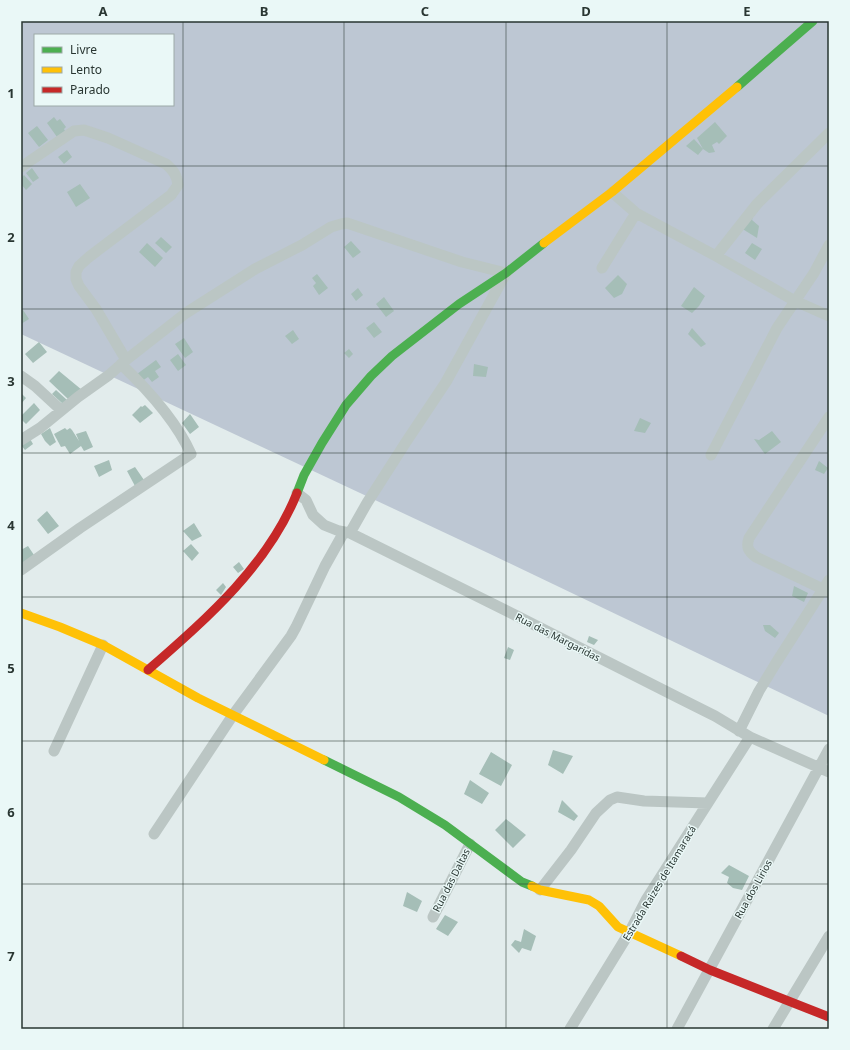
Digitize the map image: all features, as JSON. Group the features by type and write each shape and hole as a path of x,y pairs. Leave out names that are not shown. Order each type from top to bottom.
{"street":[{"path":"148,670 186,636 240,583 256,563 291,508 310,462 346,405 392,356 459,304 506,273 555,234 612,192 701,118 813,21"},
{"path":"21,167 74,131 84,130 108,138 166,164 177,176 178,185 171,195 79,266 76,272 76,279 79,286 96,309 123,362 148,391 177,430 191,454 80,528 21,570"},
{"path":"716,256 757,204 829,133"},
{"path":"612,192 636,213 795,301 829,316"},
{"path":"602,268 636,213"},
{"path":"21,440 40,428 61,410 109,375 123,362 186,313 255,269 302,245 331,227 347,223 462,262 506,273"},
{"path":"711,455 777,328 814,273 829,245"},
{"path":"154,834 233,715 296,627 325,566 446,382 506,273"},
{"path":"21,376 35,386 61,410"},
{"path":"739,731 759,691 798,626 827,587 756,557 749,552 747,544 749,538 829,417"},
{"name":"Rua das Margaridas","path":"297,493 306,500 313,514 324,525 347,533 507,611 715,716 750,737 824,770"},
{"path":"21,613 60,627 102,645 198,698 399,797 445,825 522,882 540,890 590,900 600,906 618,927 629,934 662,947 710,970 829,1017"},
{"path":"54,751 102,645"},
{"name":"Estrada Raizes de Itamaracá","path":"570,1029 629,934 646,900 750,737"},
{"name":"Rua dos Lirios","path":"677,1029 824,770 829,749"},
{"path":"540,890 571,850 596,813 610,800 617,797 644,801 708,803"},
{"name":"Rua das Daltas","path":"433,917 470,844"},
{"path":"773,1029 788,1001 829,936"}],"shaded area":[{"path":"21,21 829,21 829,716 488,553 21,334"}],"building":[{"path":"54,117 57,121 60,119 66,127 64,129 65,131 57,137 47,123"},
{"path":"715,122 727,136 719,144 717,142 712,145 715,152 709,153 703,149 697,138"},
{"path":"37,126 48,140 39,147 28,133"},
{"path":"694,139 703,149 698,155 686,146"},
{"path":"67,150 72,157 64,164 58,157"},
{"path":"32,168 39,178 33,182 26,173"},
{"path":"24,175 32,184 26,190 21,184 21,178"},
{"path":"80,184 90,198 76,207 67,192"},
{"path":"753,217 752,220 759,226 757,238 741,228"},
{"path":"161,237 172,247 166,253 155,243"},
{"path":"351,241 361,252 353,258 344,247"},
{"path":"147,243 163,258 155,267 139,252"},
{"path":"752,243 762,249 755,260 745,253"},
{"path":"317,274 328,288 319,295 313,286 316,283 312,278"},
{"path":"618,275 627,284 622,294 614,298 605,288"},
{"path":"694,287 705,296 699,306 692,313 681,306"},
{"path":"358,288 363,295 356,301 351,294"},
{"path":"384,297 394,311 386,317 376,304"},
{"path":"23,310 29,319 21,324 21,311"},
{"path":"374,322 382,332 374,338 366,328"},
{"path":"692,328 706,344 701,347 688,334"},
{"path":"293,330 299,339 292,344 285,336"},
{"path":"184,338 193,352 185,358 175,344"},
{"path":"39,342 47,352 33,363 25,354"},
{"path":"349,349 353,354 349,358 344,353"},
{"path":"178,354 186,365 178,371 170,360"},
{"path":"156,360 161,367 155,371 159,377 152,382 148,377 142,381 137,374"},
{"path":"474,364 488,367 486,377 473,376"},
{"path":"59,371 82,390 68,399 49,381"},
{"path":"56,390 67,400 63,404 52,394"},
{"path":"21,393 26,398 21,404"},
{"path":"34,403 40,410 26,424 21,419 21,416"},
{"path":"145,405 153,413 140,423 132,415 141,406 142,407"},
{"path":"190,414 199,427 190,434 182,423"},
{"path":"640,418 651,423 645,433 634,431"},
{"path":"50,428 56,442 50,446 41,434"},
{"path":"65,428 67,430 70,428 79,441 76,434 86,431 93,447 84,451 81,446 70,454 65,446 61,447 54,434"},
{"path":"772,431 781,442 765,454 754,439 759,440"},
{"path":"29,437 33,444 25,450 21,445"},
{"path":"109,460 112,470 99,477 94,466"},
{"path":"819,461 828,468 824,474 815,470"},
{"path":"135,467 144,480 135,486 127,471"},
{"path":"47,511 59,526 48,534 37,520"},
{"path":"194,523 202,536 192,541 183,531"},
{"path":"191,544 199,553 192,561 183,551"},
{"path":"28,546 34,555 21,566 21,550"},
{"path":"239,562 244,569 238,573 233,567"},
{"path":"223,583 226,587 221,595 216,590"},
{"path":"794,586 808,593 804,602 792,596"},
{"path":"763,625 770,625 779,633 775,638 765,631"},
{"path":"589,636 598,640 594,645 587,642"},
{"path":"508,647 514,650 510,660 504,658"},
{"path":"553,750 573,756 563,774 548,765"},
{"path":"491,752 512,765 501,786 479,774"},
{"path":"470,780 489,793 482,804 464,794"},
{"path":"562,800 578,816 574,821 558,812"},
{"path":"506,819 526,835 513,848 495,830"},
{"path":"729,865 749,876 742,890 733,888 727,883 729,877 721,873"},
{"path":"407,892 422,901 417,912 403,906"},
{"path":"445,915 458,922 448,936 436,929"},
{"path":"524,929 536,936 531,951 522,948 519,953 511,945 515,940 521,942"}],"traffic: fast":[{"path":"737,87 813,21"},
{"path":"297,493 304,475 346,405 371,376 392,356 459,304 506,273 544,243"},
{"path":"324,760 399,797 445,825 522,882 532,886"}],"traffic: slow":[{"path":"544,243 612,192 737,87"},
{"path":"21,613 103,645 198,698 324,760"},
{"path":"532,886 540,890 589,900 599,906 618,927 681,956"}],"traffic: jam":[{"path":"148,670 213,611 252,568 270,544 285,520 297,493"},
{"path":"681,956 710,970 829,1017"}]}
